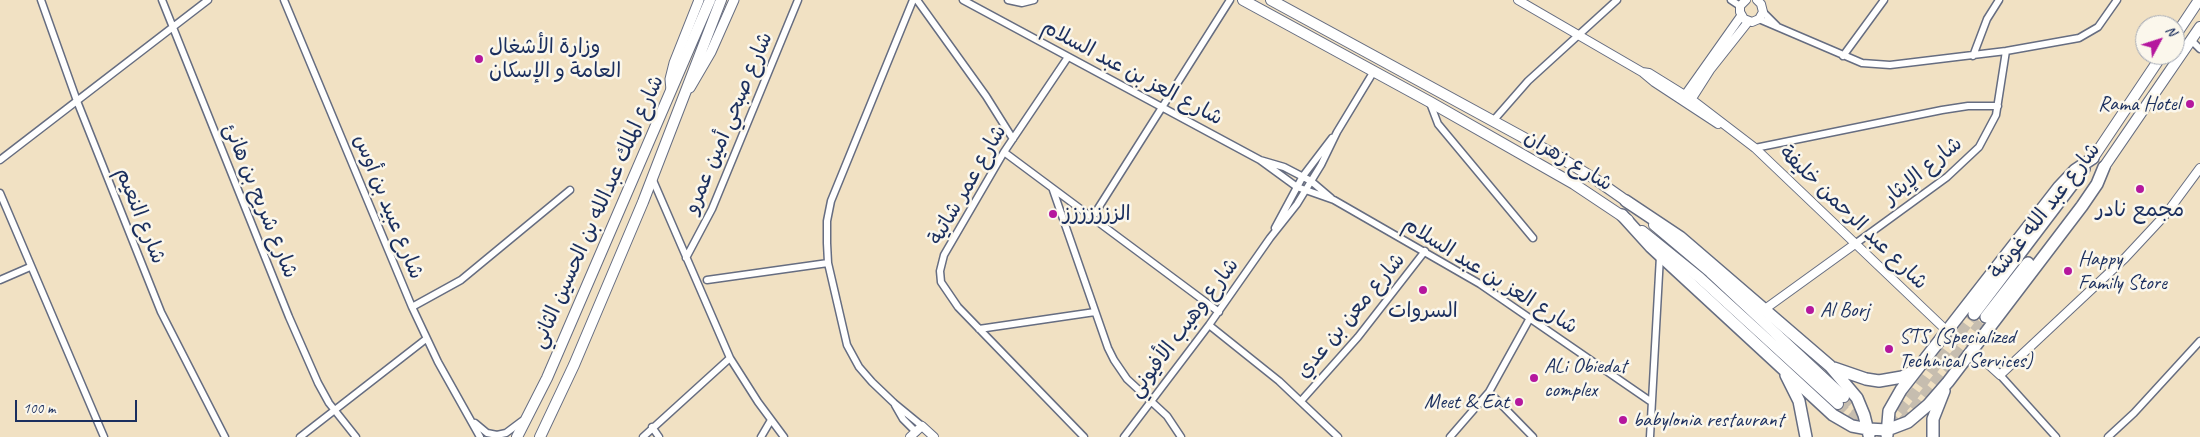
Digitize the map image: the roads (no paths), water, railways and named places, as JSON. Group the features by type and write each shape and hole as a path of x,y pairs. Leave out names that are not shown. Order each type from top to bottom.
{"highway":[{"name":"شارع عبد الله غوشة","path":"2093,158 1980,315 2104,167"},
{"path":"1888,433 1891,405 1916,371 2059,187 2075,170 2093,158"},
{"path":"1622,215 1640,237 1660,256 1839,420 1869,433 1888,433 1908,422 1928,405 1948,382 1968,353 2082,206 2097,184 2104,167"},
{"path":"1626,201 1680,236 1830,366 1857,398 1869,433"},
{"path":"1780,364 1799,401 1806,437"},
{"path":"1830,366 1866,379 1879,381 1902,377 1916,371"},
{"path":"1933,437 1933,419 1948,382"}],"main road":[{"path":"671,92 670,79 674,63 699,0"},
{"name":"شارع الملك عبدالله بن الحسين الثاني","path":"517,437 529,415 710,0"},
{"name":"شارع الملك عبدالله بن الحسين الثاني","path":"540,437 574,365 652,177 721,0"},
{"path":"682,99 703,68 734,0"},
{"name":"شارع زهران","path":"1243,0 1430,102 1574,184 1622,215 1700,278 1841,401 1710,272 1626,201 1586,173 1494,120 1271,0"},
{"path":"2185,21 2199,0"},
{"name":"شارع عبد الله غوشة","path":"2104,167 2200,27"},
{"name":"شارع عبد الله غوشة","path":"2093,158 2155,65"}],"street":[{"name":"شارع النعيم","path":"41,0 77,102 162,312 225,437"},
{"name":"شارع شريح بن هانئ","path":"162,0 289,317 318,383 334,411 356,437"},
{"path":"0,160 208,0"},
{"name":"شارع عبيد بن أوس","path":"284,0 426,339 449,384 480,437"},
{"name":"شارع صبحي أمين عمرو","path":"686,258 712,209 798,0"},
{"path":"894,404 903,419 918,436 928,431 894,404 859,367 847,345 828,262 827,221 832,201 913,0"},
{"path":"917,0 986,96 1013,139"},
{"path":"1008,0 1022,2 1034,0"},
{"path":"1092,218 1230,0"},
{"name":"شارع عبد الرحمن خليفة","path":"1518,0 1580,34 1642,72 1649,73 1726,129 1734,131 1755,148 1947,331"},
{"path":"1494,120 1528,81 1617,0"},
{"path":"1687,100 1741,16 1743,3 1731,0"},
{"path":"1843,56 1884,0"},
{"path":"1973,56 1987,19 2000,0"},
{"path":"1687,100 1761,7 1777,26 1843,56 1862,63 1890,65 1973,56 2086,36 2098,27 2117,0"},
{"name":"شارع العز بن عبد السلام","path":"966,1 1260,160 1297,187 1334,200 1425,251 1480,284 1650,402"},
{"path":"1741,16 1748,22"},
{"path":"2191,40 2200,50"},
{"name":"شارع الإيثار","path":"1854,244 1946,177 1967,160 1984,139 1996,116 2006,51"},
{"name":"شارع عمر شاتية","path":"1068,57 1004,152 944,255 940,271 942,282 948,294 979,329 1084,437"},
{"name":"شارع وهيب الأفيوني","path":"1124,437 1219,312 1270,238 1306,191 1337,132 1374,71"},
{"path":"1430,102 1438,124 1533,238"},
{"path":"1755,148 1942,110 1968,106 1998,106"},
{"name":"شارع وهيب الأفيوني","path":"1270,238 1303,176 1337,132"},
{"path":"1004,152 1219,312"},
{"name":"شارع العز بن عبد السلام","path":"1260,160 1311,180 1334,200"},
{"path":"2000,375 2126,258 2166,214 2200,168"},
{"name":"شارع صبحي أمين عمرو","path":"652,177 730,358 784,437"},
{"path":"412,307 461,280 570,190"},
{"path":"1053,190 1095,312 1114,360 1127,378 1167,416 1181,437"},
{"path":"0,193 104,437"},
{"path":"1765,309 1854,244"},
{"name":"شارع معن بن عدي","path":"1301,401 1358,336 1425,251"},
{"path":"1650,437 1650,402 1660,256"},
{"path":"708,280 828,262"},
{"path":"0,280 30,266"},
{"path":"979,329 1095,312"},
{"path":"1450,437 1489,392 1530,318"},
{"path":"1209,325 1301,401 1338,437"},
{"path":"300,437 426,339"},
{"path":"2108,437 2134,413 2200,341"},
{"path":"1968,353 1989,365 2000,375 2056,437"},
{"path":"643,437 730,358"},
{"path":"1489,392 1533,437"},
{"name":"شارع عبيد بن أوس","path":"472,421 487,433 500,435 512,430 529,415"},
{"path":"761,437 771,420"},
{"path":"652,427 659,437"}],"tunnel":[{"path":"1878,437 1914,394 1974,314"},
{"path":"1903,422 1986,317"},
{"path":"1844,397 1864,417"},
{"path":"1838,404 1866,431"}],"place":[{"name":"وزارة الأشغال العامة و الإسكان","path":"479,59"},
{"name":"Rama Hotel","path":"2190,104"},
{"name":"مجمع نادر","path":"2140,189"},
{"name":"الززززززز","path":"1053,214"},
{"name":"Happy Family Store","path":"2068,271"},
{"name":"السروات","path":"1423,290"},
{"name":"Al Borj","path":"1810,310"},
{"name":"STS (Specialized Technical Services)","path":"1889,349"},
{"name":"ALi Obiedat complex","path":"1534,378"},
{"name":"Meet & Eat","path":"1519,402"},
{"name":"babylonia restaurant","path":"1623,420"}]}
